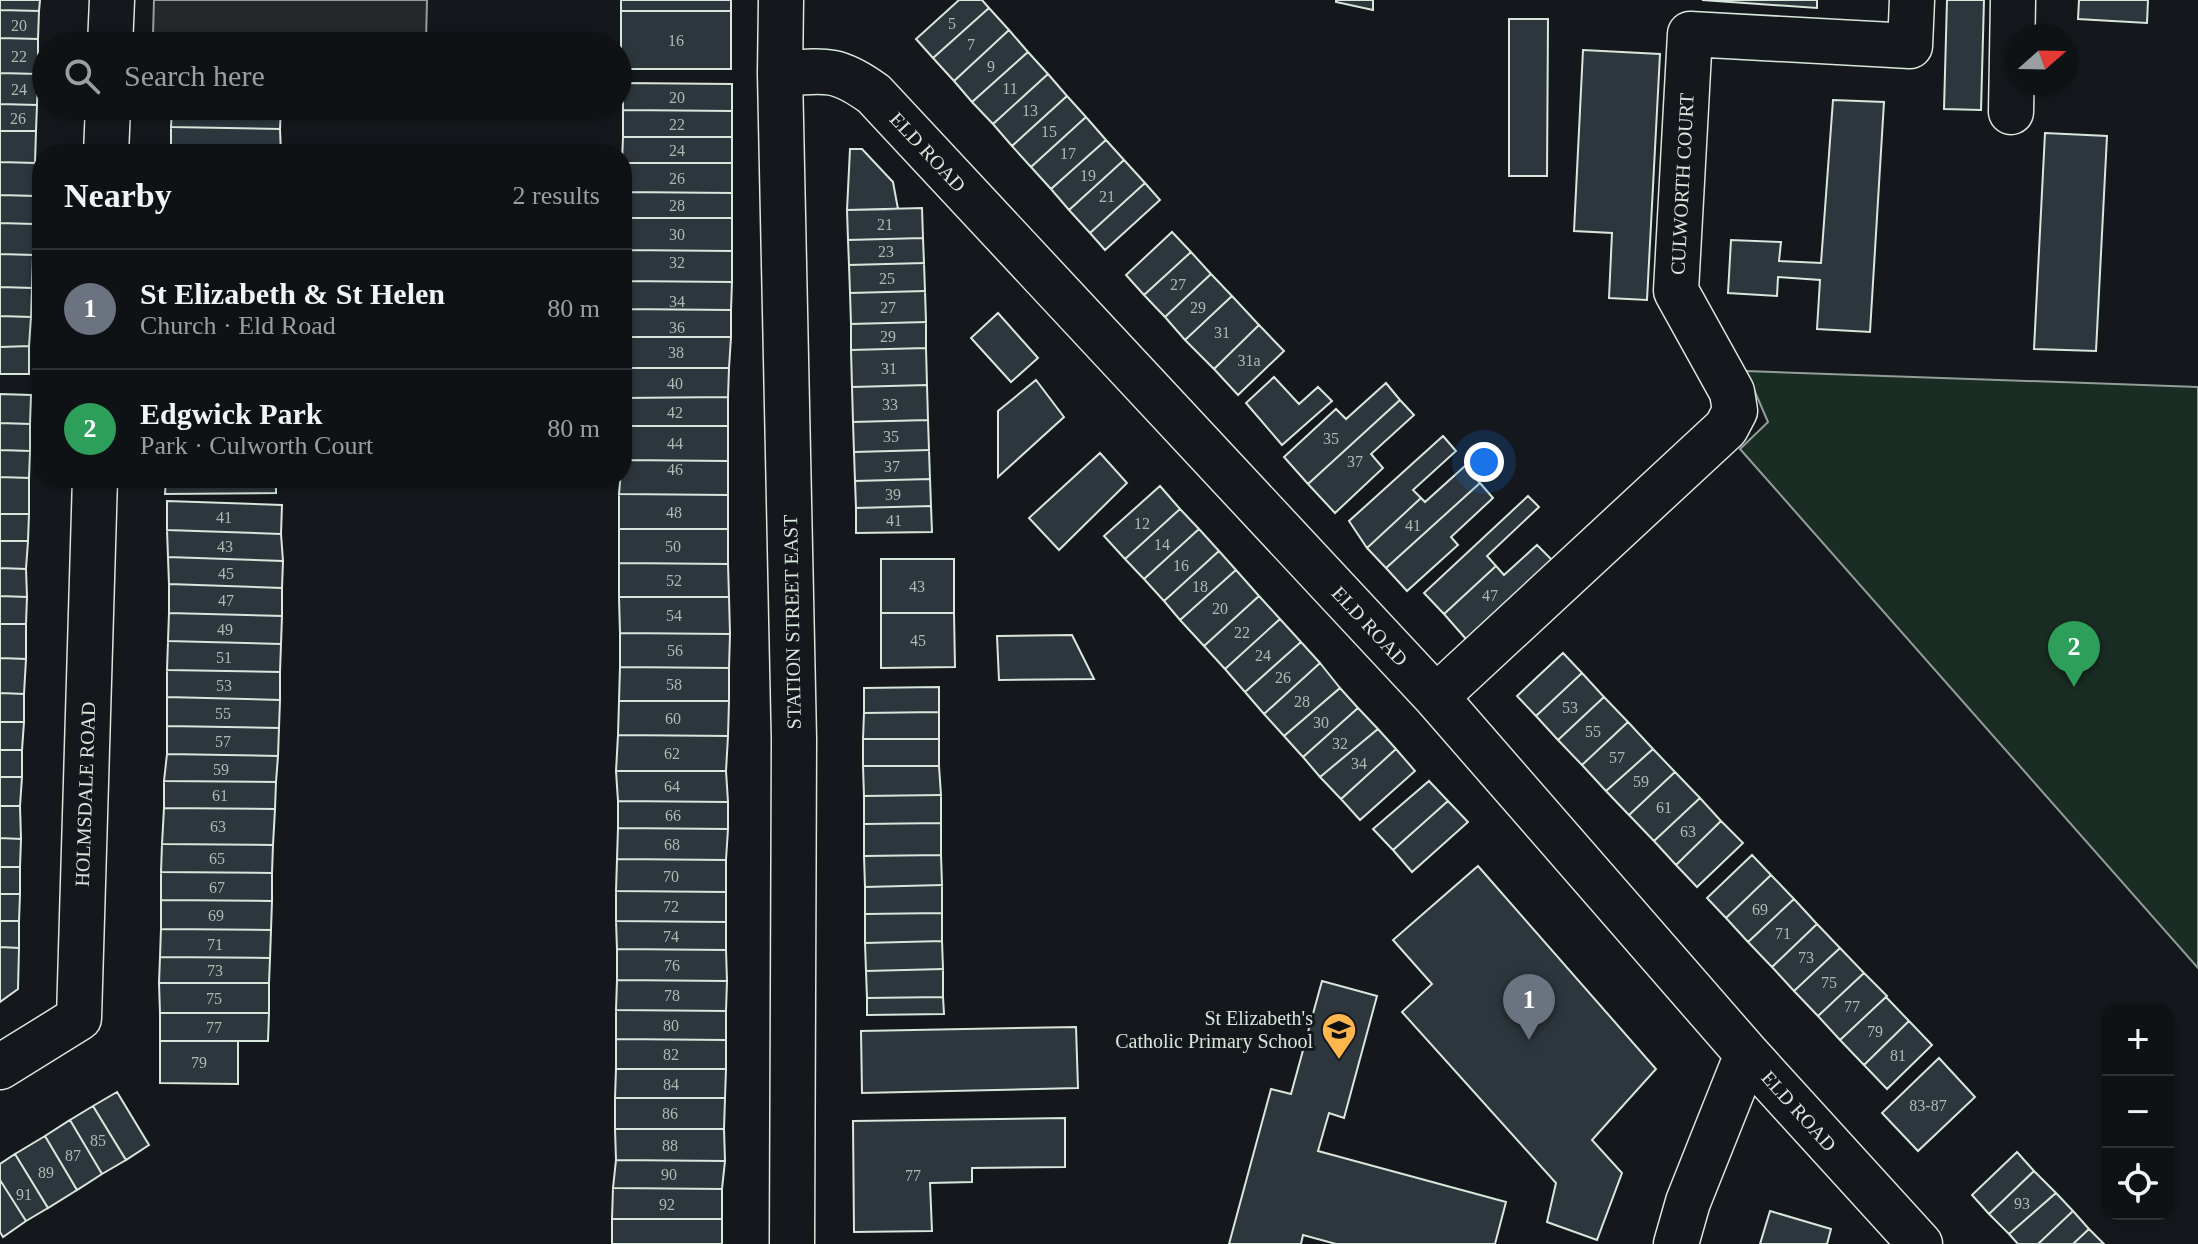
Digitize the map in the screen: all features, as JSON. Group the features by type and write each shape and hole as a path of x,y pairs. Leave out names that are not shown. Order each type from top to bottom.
{"street":[{"path":"111,32 112,0"},
{"name":"STATION STREET EAST","path":"781,0 794,739 792,1244"},
{"name":"CULWORTH COURT","path":"1436,697 1726,428 1735,411 1732,392 1676,291 1690,34 1910,46 1912,0"},
{"path":"2011,112 2013,0"},
{"name":"ELD ROAD","path":"780,74 818,71 849,76 874,94 1436,697 1747,1054 1920,1244"},
{"path":"106,144 107,120"},
{"name":"HOLMSDALE ROAD","path":"0,1067 79,1018 95,488"},
{"path":"1676,1244 1688,1202 1747,1054"}],"green space":[{"path":"1746,371 2198,387 2198,968 1740,449 1768,422"}],"shaded area":[{"path":"154,0 427,0 426,32 153,32"}],"building":[{"path":"0,0 40,0 39,11 0,10"},
{"path":"621,0 731,0 731,11 621,11"},
{"path":"959,0 982,0 989,8 933,58 916,39"},
{"path":"1373,0 1373,10 1336,2"},
{"path":"1702,0 1817,0 1817,8"},
{"path":"1947,0 1984,0 1981,110 1944,109"},
{"path":"2079,0 2148,0 2147,23 2078,19"},
{"path":"989,8 1009,30 954,81 933,58"},
{"path":"0,10 39,11 38,32 32,32 32,39 0,38"},
{"path":"621,11 731,11 731,69 632,69 632,32 621,32"},
{"path":"1509,19 1548,19 1547,176 1509,176"},
{"path":"1009,30 1028,52 972,102 954,81"},
{"path":"0,38 32,39 32,74 0,73"},
{"path":"1583,50 1660,54 1647,300 1609,298 1612,233 1574,231"},
{"path":"1028,52 1048,74 993,124 972,102"},
{"path":"0,73 32,74 32,105 0,104"},
{"path":"1048,74 1067,96 1012,146 993,124"},
{"path":"632,83 732,84 732,111 632,110"},
{"path":"1067,96 1086,117 1031,167 1012,146"},
{"path":"1833,100 1884,102 1870,332 1817,329 1820,280 1778,277 1777,296 1728,293 1731,240 1781,242 1779,261 1821,263"},
{"path":"0,104 32,105 36,131 0,131"},
{"path":"632,110 732,111 732,137 623,137 623,120 632,120"},
{"path":"1086,117 1106,140 1051,189 1031,167"},
{"path":"171,120 280,120 280,129 171,127"},
{"path":"171,127 280,129 281,144 171,144"},
{"path":"0,131 36,131 32,163 0,162"},
{"path":"2045,133 2107,136 2096,351 2034,349"},
{"path":"623,137 732,137 732,163 632,163 632,144 623,144"},
{"path":"1106,140 1124,160 1069,210 1051,189"},
{"path":"850,149 862,149 893,182 898,209 847,210"},
{"path":"1124,160 1145,183 1090,233 1069,210"},
{"path":"0,162 32,163 32,196 0,195"},
{"path":"632,163 732,163 732,193 632,192"},
{"path":"1145,183 1160,200 1105,250 1090,233"},
{"path":"632,192 732,193 732,218 632,218"},
{"path":"0,195 32,196 32,224 0,223"},
{"path":"922,208 923,238 848,240 847,210"},
{"path":"632,218 732,218 732,251 632,250"},
{"path":"0,223 32,224 32,255 0,254"},
{"path":"1172,232 1191,252 1144,295 1126,275"},
{"path":"923,238 924,263 849,265 848,240"},
{"path":"632,250 732,251 732,282 632,281"},
{"path":"1191,252 1211,274 1165,317 1144,295"},
{"path":"0,254 32,255 32,288 0,287"},
{"path":"924,263 925,291 850,293 849,265"},
{"path":"1211,274 1232,296 1185,340 1165,317"},
{"path":"632,281 732,282 731,310 632,309"},
{"path":"0,287 32,288 31,317 0,316"},
{"path":"925,291 926,322 851,324 850,293"},
{"path":"1232,296 1259,325 1214,369 1185,340"},
{"path":"632,309 731,310 731,337 632,337"},
{"path":"998,313 1038,358 1011,382 971,338"},
{"path":"0,316 31,317 29,346 0,347"},
{"path":"926,322 926,348 851,350 851,324"},
{"path":"1259,325 1284,351 1238,395 1214,369"},
{"path":"632,337 731,337 729,368 632,368"},
{"path":"29,346 29,374 0,374 0,347"},
{"path":"926,348 927,385 852,387 851,350"},
{"path":"632,368 729,368 728,397 632,398"},
{"path":"1274,377 1299,404 1318,387 1332,401 1282,445 1246,403"},
{"path":"1036,380 1064,417 998,477 998,411"},
{"path":"1386,383 1400,400 1308,484 1284,457 1336,409 1346,419"},
{"path":"927,385 928,420 853,422 852,387"},
{"path":"0,394 31,395 30,424 0,423"},
{"path":"728,397 728,426 632,426 632,398"},
{"path":"1400,400 1414,415 1371,454 1383,468 1335,513 1308,484"},
{"path":"928,420 929,450 854,452 853,422"},
{"path":"0,423 30,424 30,451 0,450"},
{"path":"632,426 728,426 728,461 632,460"},
{"path":"1443,436 1456,451 1413,490 1421,498 1367,548 1349,521"},
{"path":"0,450 30,451 29,478 0,477"},
{"path":"929,450 930,479 855,481 854,452"},
{"path":"1100,453 1127,483 1059,550 1029,518"},
{"path":"632,460 728,461 728,495 619,494 620,488 632,488"},
{"path":"1465,466 1480,483 1386,568 1367,548 1421,498 1425,502"},
{"path":"0,477 29,478 29,514 0,514"},
{"path":"930,479 931,506 856,508 855,481"},
{"path":"1480,483 1493,498 1451,537 1458,545 1407,591 1386,568"},
{"path":"1160,486 1180,509 1125,559 1104,536"},
{"path":"165,488 276,488 276,493 165,494"},
{"path":"619,494 728,495 728,529 619,529"},
{"path":"1528,496 1539,507 1487,556 1496,566 1444,614 1424,593"},
{"path":"167,501 282,505 281,534 167,530"},
{"path":"931,506 932,532 856,533 856,508"},
{"path":"1180,509 1199,529 1144,579 1125,559"},
{"path":"0,514 29,514 28,541 0,541"},
{"path":"619,529 728,529 728,564 619,563"},
{"path":"1199,529 1219,551 1164,601 1144,579"},
{"path":"167,530 281,534 283,561 168,557"},
{"path":"0,541 28,541 26,569 0,568"},
{"path":"1537,545 1552,560 1466,639 1444,614 1496,566 1504,575"},
{"path":"1219,551 1236,570 1180,620 1164,601"},
{"path":"168,557 283,561 282,588 169,584"},
{"path":"881,559 954,559 954,613 881,613"},
{"path":"619,563 728,564 729,597 619,597"},
{"path":"0,568 26,569 27,597 0,596"},
{"path":"1236,570 1259,596 1204,646 1180,620"},
{"path":"169,584 282,588 282,616 169,613"},
{"path":"0,596 27,597 26,624 0,624"},
{"path":"1259,596 1280,619 1225,669 1204,646"},
{"path":"619,597 729,597 730,634 620,633"},
{"path":"169,613 282,616 281,644 168,641"},
{"path":"881,613 954,613 955,667 881,668"},
{"path":"1280,619 1301,642 1245,692 1225,669"},
{"path":"0,624 26,624 26,659 0,658"},
{"path":"620,633 730,634 729,668 620,667"},
{"path":"1072,635 1094,679 999,680 997,636"},
{"path":"168,641 281,644 280,672 167,670"},
{"path":"1301,642 1320,663 1264,714 1245,692"},
{"path":"1563,653 1582,673 1536,716 1517,696"},
{"path":"0,658 26,659 24,694 0,693"},
{"path":"1320,663 1340,688 1284,736 1264,714"},
{"path":"620,667 729,668 729,701 619,701"},
{"path":"167,670 280,672 280,700 167,697"},
{"path":"1582,673 1604,697 1558,740 1536,716"},
{"path":"939,687 939,712 864,713 864,688"},
{"path":"1340,688 1358,708 1303,757 1284,736"},
{"path":"0,693 24,694 24,722 0,722"},
{"path":"167,697 280,700 279,728 167,726"},
{"path":"1604,697 1628,722 1582,765 1558,740"},
{"path":"619,701 729,701 728,736 618,735"},
{"path":"1358,708 1378,729 1320,777 1303,757"},
{"path":"939,712 939,739 863,739 864,713"},
{"path":"0,722 24,722 22,750 0,750"},
{"path":"1628,722 1653,749 1606,791 1582,765"},
{"path":"167,726 279,728 278,756 167,754"},
{"path":"1378,729 1396,749 1341,799 1320,777"},
{"path":"618,735 728,736 726,771 616,771"},
{"path":"863,739 939,739 939,766 863,766"},
{"path":"1396,749 1415,771 1360,820 1341,799"},
{"path":"1653,749 1675,772 1629,815 1606,791"},
{"path":"0,750 22,750 22,777 0,777"},
{"path":"167,754 278,756 276,782 164,781"},
{"path":"863,766 939,766 941,795 864,796"},
{"path":"616,771 726,771 728,802 618,801"},
{"path":"1675,772 1700,798 1654,841 1629,815"},
{"path":"0,777 22,777 20,806 0,806"},
{"path":"164,781 276,782 275,809 164,808"},
{"path":"1429,781 1448,801 1393,850 1373,829"},
{"path":"941,795 941,823 864,824 864,796"},
{"path":"1700,798 1721,821 1676,865 1654,841"},
{"path":"618,801 728,802 728,829 618,828"},
{"path":"1448,801 1468,822 1412,872 1393,850"},
{"path":"0,806 20,806 21,839 0,838"},
{"path":"164,808 275,809 273,845 162,844"},
{"path":"1721,821 1743,843 1697,887 1676,865"},
{"path":"941,823 941,855 864,856 864,824"},
{"path":"618,828 728,829 726,860 617,859"},
{"path":"0,838 21,839 20,867 0,867"},
{"path":"162,844 273,845 272,873 161,872"},
{"path":"941,855 942,885 865,887 864,856"},
{"path":"1752,855 1771,875 1726,918 1707,898"},
{"path":"617,859 726,860 726,892 616,891"},
{"path":"1478,866 1656,1069 1592,1140 1622,1173 1597,1240 1547,1222 1556,1183 1402,1012 1432,984 1393,940"},
{"path":"0,867 20,867 20,894 0,894"},
{"path":"161,872 272,873 272,901 161,900"},
{"path":"1771,875 1794,899 1748,942 1726,918"},
{"path":"942,885 942,913 865,914 865,887"},
{"path":"616,891 726,892 726,922 616,921"},
{"path":"0,894 20,894 19,921 0,921"},
{"path":"1794,899 1817,924 1772,967 1748,942"},
{"path":"161,900 272,901 271,930 161,929"},
{"path":"942,913 942,941 865,943 865,914"},
{"path":"0,921 19,921 19,948 0,947"},
{"path":"616,921 726,922 726,950 617,949"},
{"path":"1817,924 1840,948 1794,991 1772,967"},
{"path":"161,929 271,930 270,958 160,957"},
{"path":"942,941 943,969 866,971 865,943"},
{"path":"0,947 19,948 18,989 0,1002"},
{"path":"1840,948 1864,973 1818,1016 1794,991"},
{"path":"617,949 726,950 727,981 617,980"},
{"path":"160,957 270,958 269,983 159,983"},
{"path":"943,969 943,997 867,998 866,971"},
{"path":"1864,973 1887,996 1840,1040 1818,1016"},
{"path":"617,980 727,981 726,1011 616,1010"},
{"path":"1322,981 1377,996 1344,1118 1329,1113 1318,1151 1506,1202 1495,1244 1336,1244 1303,1235 1301,1244 1229,1244 1271,1089 1291,1094"},
{"path":"159,983 269,983 269,1013 160,1013"},
{"path":"943,997 944,1014 867,1015 867,998"},
{"path":"1886,997 1909,1021 1864,1065 1840,1040"},
{"path":"616,1010 726,1011 726,1040 616,1039"},
{"path":"160,1013 269,1013 268,1041 160,1041"},
{"path":"1909,1021 1932,1045 1887,1089 1864,1065"},
{"path":"1076,1027 1078,1088 862,1093 861,1031"},
{"path":"616,1039 726,1040 726,1069 616,1069"},
{"path":"160,1041 238,1041 238,1084 160,1083"},
{"path":"1939,1058 1975,1097 1918,1151 1882,1113"},
{"path":"616,1069 726,1069 725,1098 615,1098"},
{"path":"117,1092 149,1145 126,1160 93,1106"},
{"path":"615,1098 725,1098 724,1129 615,1129"},
{"path":"93,1106 126,1160 102,1174 70,1120"},
{"path":"1065,1118 1065,1167 972,1168 972,1182 930,1183 932,1231 854,1232 853,1121"},
{"path":"70,1120 102,1174 77,1190 45,1136"},
{"path":"615,1129 724,1129 725,1161 616,1160"},
{"path":"45,1136 77,1190 48,1208 15,1154"},
{"path":"2017,1152 2034,1171 1989,1214 1972,1195"},
{"path":"15,1154 48,1208 26,1221 0,1180 0,1164"},
{"path":"616,1160 725,1161 722,1189 613,1188"},
{"path":"2034,1171 2056,1193 2009,1234 1989,1214"},
{"path":"0,1180 26,1221 3,1237 0,1232"},
{"path":"613,1188 722,1189 722,1219 612,1219"},
{"path":"2056,1193 2073,1211 2038,1244 2018,1244 2009,1234"},
{"path":"1770,1211 1831,1229 1827,1244 1760,1244"},
{"path":"2073,1211 2089,1229 2073,1244 2038,1244"},
{"path":"612,1219 722,1219 722,1244 612,1244"},
{"path":"2089,1229 2104,1244 2073,1244"}],"place":[{"name":"Edgwick Park","path":"2074,687"},
{"name":"St Elizabeth & St Helen","path":"1529,1040"},
{"name":"St Elizabeth's Catholic Primary School","path":"1339,1061"}]}
